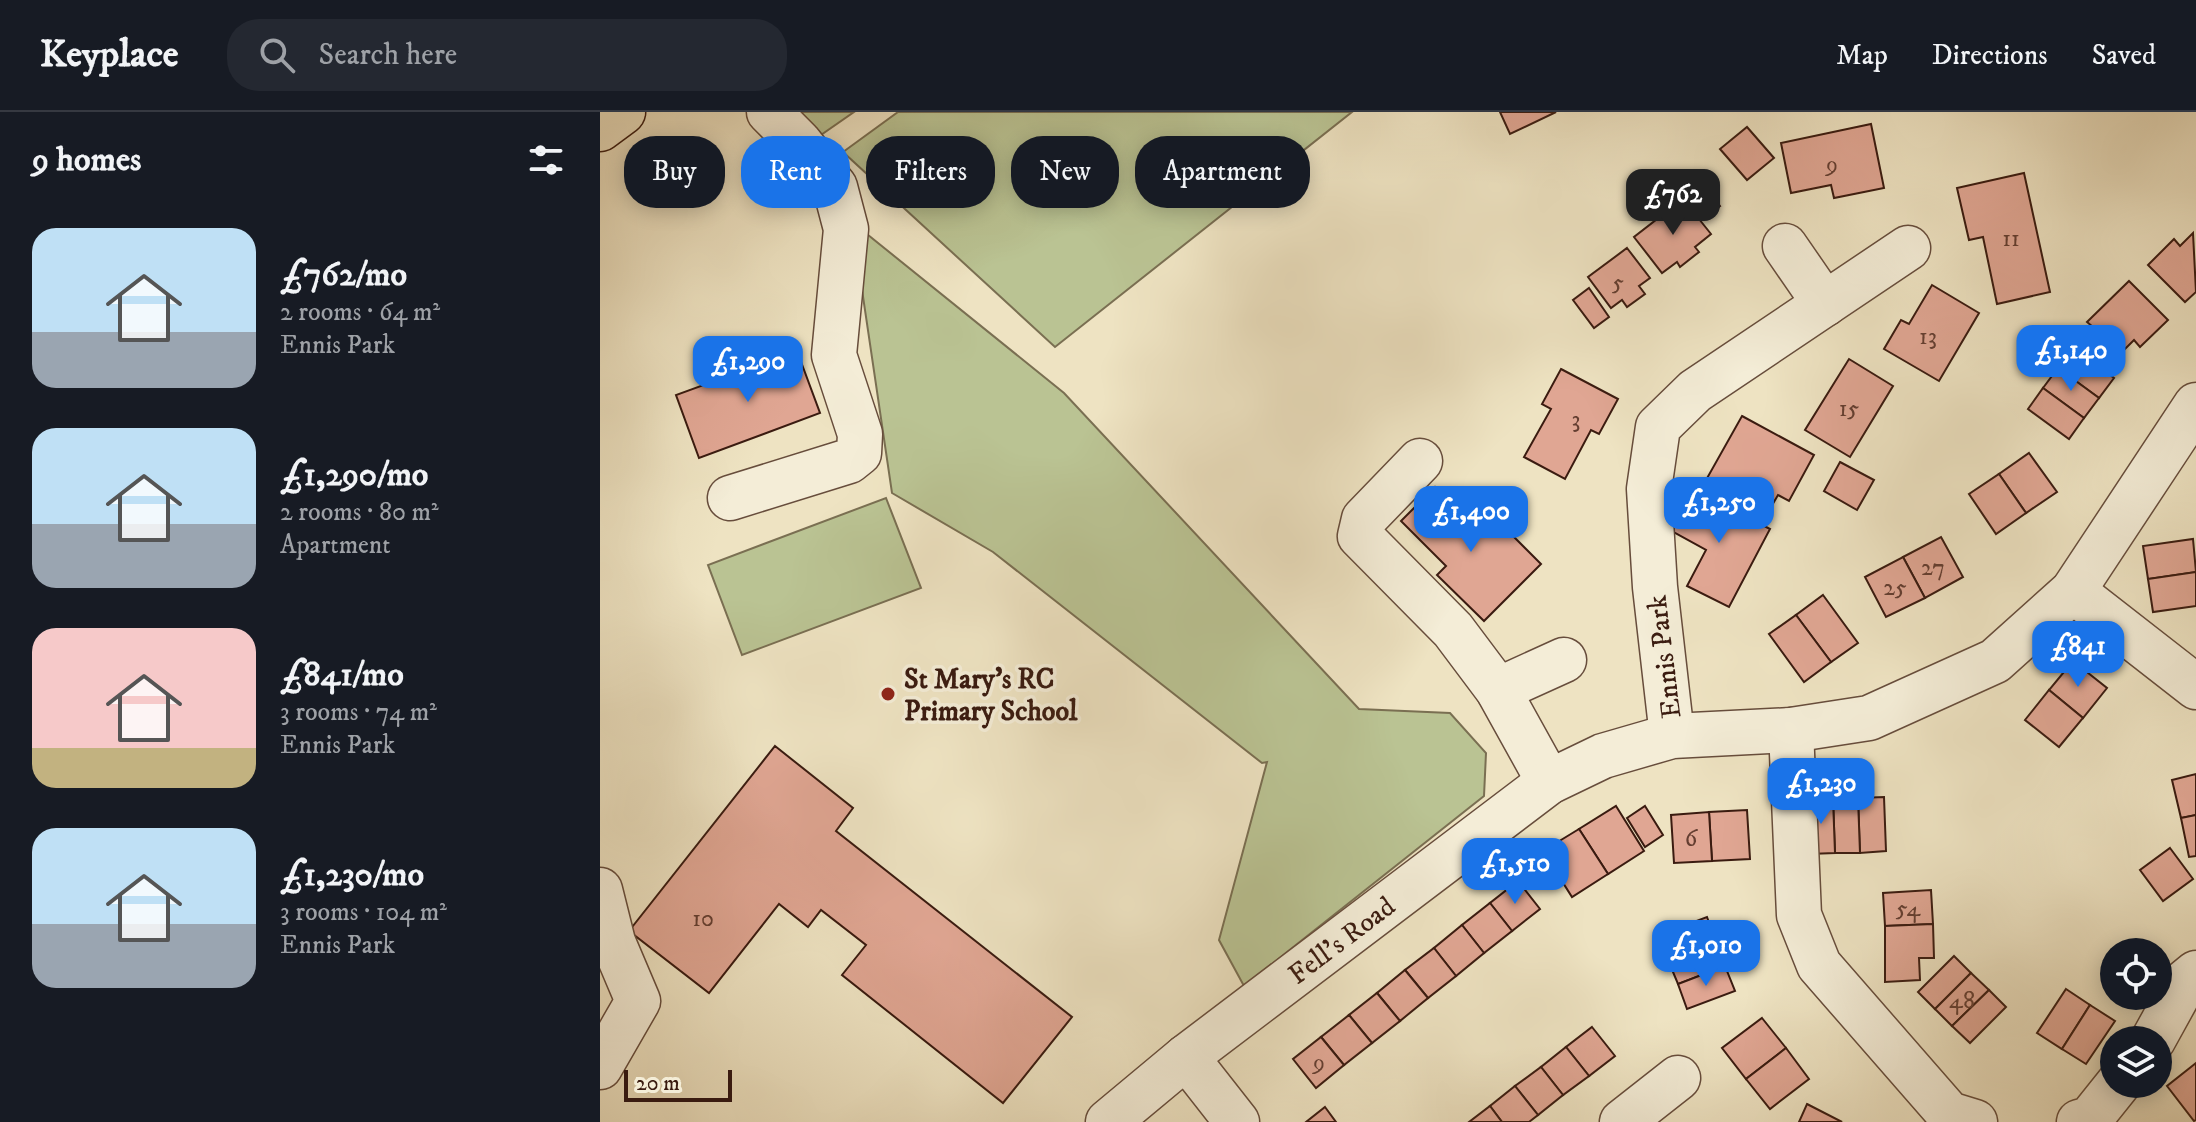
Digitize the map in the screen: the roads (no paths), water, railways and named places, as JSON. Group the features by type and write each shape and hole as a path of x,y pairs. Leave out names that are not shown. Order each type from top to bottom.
{"main road":[{"path":"600,129 623,112"}],"street":[{"path":"730,498 849,461 859,453 860,434 834,355 846,229 835,187 799,142 769,112"},
{"path":"1785,246 1825,304"},
{"name":"Ennis Park","path":"1908,248 1695,391 1658,427 1649,489 1655,587 1672,736 1791,730 1869,718 1995,661 2073,591 2196,405"},
{"path":"1420,461 1364,519 1360,536 1469,650 1498,690 1549,782"},
{"path":"2073,591 2196,687"},
{"path":"1498,690 1564,660"},
{"path":"1791,730 1799,915 1819,965 1949,1114 1975,1122"},
{"name":"Fell's Road","path":"1108,1122 1186,1057 1549,782 1603,756 1672,736"},
{"path":"600,890 613,942 638,1001 600,1067"},
{"path":"2161,1026 2185,982 2196,973"},
{"path":"1186,1057 1237,1122"},
{"path":"1622,1122 1678,1078"},
{"path":"2079,1122 2090,1119 2107,1098"}],"place":[{"name":"St Mary's RC Primary School","path":"888,694"}]}
